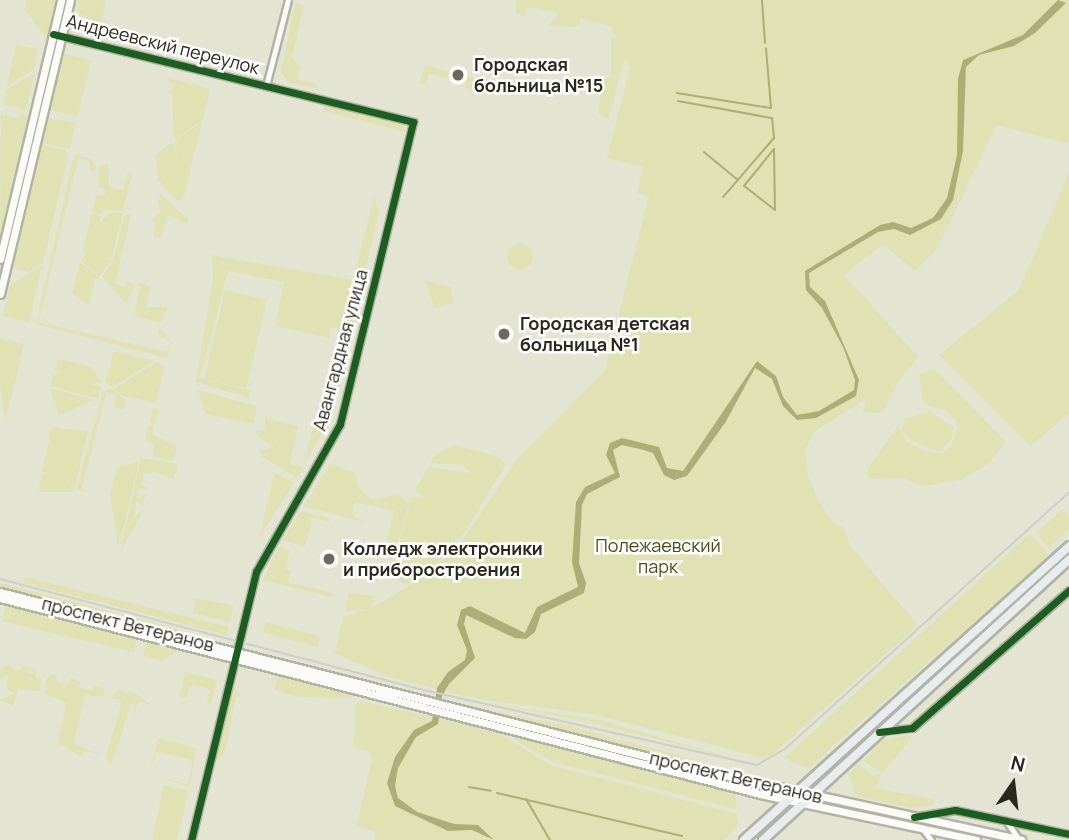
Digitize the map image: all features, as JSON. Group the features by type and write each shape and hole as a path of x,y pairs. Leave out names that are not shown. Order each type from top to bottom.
{"main road":[{"path":"0,294 57,35 61,0"},
{"path":"0,259 57,35 70,0"},
{"path":"744,840 1069,546"},
{"path":"763,840 809,795 1068,561"},
{"name":"проспект Ветеранов","path":"0,592 236,655"},
{"name":"проспект Ветеранов","path":"0,598 419,701 786,800 976,840"},
{"name":"проспект Ветеранов","path":"452,710 794,792 1020,840"}],"street":[{"path":"266,86 288,0"},
{"name":"Андреевский переулок","path":"57,35 266,86"},
{"name":"Авангардная улица","path":"191,840 258,565 340,424 414,122 266,86"},
{"path":"1060,554 1068,561"},
{"path":"879,732 912,728 1069,590"},
{"path":"914,817 954,810 1069,834"},
{"path":"1007,822 1020,840"},
{"path":"922,828 931,840"}],"green space":[{"path":"27,0 58,0 48,40 25,10"},
{"path":"78,0 106,0 99,30 78,11"},
{"name":"Полежаевский парк","path":"516,0 1069,0 1069,144 997,125 936,250 915,271 883,244 844,275 918,357 898,382 882,413 863,412 866,399 815,431 805,450 808,476 819,502 834,524 844,528 851,547 918,625 767,759 593,714 476,699 386,676 335,653 343,617 368,609 345,611 349,593 375,596 372,608 412,584 400,582 391,570 412,498 426,498 415,490 428,467 472,473 462,465 430,463 434,456 454,445 500,457 505,465 468,527 428,575 461,543 516,461 605,370 649,196 637,193 643,167 607,158 630,68 611,26 579,18 581,23 575,27 549,25 559,13 528,7 524,17 516,12"},
{"path":"295,3 304,5 292,57 300,68 297,79 317,84 317,89 288,82 281,72"},
{"path":"615,37 625,57 609,119 598,114 603,82 611,76 611,38"},
{"path":"16,45 38,49 34,69 7,86"},
{"path":"62,53 91,60 77,117 48,109"},
{"path":"425,65 474,78 470,95 464,82 428,74 426,84 420,83"},
{"path":"35,73 26,110 3,104 6,90"},
{"path":"166,77 210,89 203,119 174,140 172,93 167,91 174,86"},
{"path":"326,105 402,123 406,132 322,111"},
{"path":"1,110 3,115 19,118 21,113 30,118 0,244"},
{"path":"47,118 76,123 70,149 40,141"},
{"path":"202,121 191,167 186,166 191,168 184,197 180,185 183,199 177,201 161,185 163,181 158,182 156,158 165,161 156,157 173,142 177,162 175,141"},
{"path":"40,144 69,152 43,262 28,272 10,267"},
{"path":"74,155 92,159 95,172 90,171 89,161 78,159 39,322 167,352 170,341 157,335 159,329 172,343 167,358 36,324"},
{"path":"108,164 109,187 123,190 128,171 132,175 123,211 104,210 101,215 92,212 96,195 104,196 106,190 98,186 100,165"},
{"path":"1069,172 1069,414 1030,446 939,355 1019,290"},
{"path":"160,194 188,219 187,225 168,215 161,238 153,235 156,223 152,220 160,211 157,201"},
{"path":"374,196 379,212 347,345 348,331 331,327 329,338 275,326 284,282 228,271 200,378 251,391 249,398 196,382 213,280 212,255 353,280"},
{"path":"92,213 101,216 98,225 110,213 123,213 111,259 101,257 111,260 99,277 81,260 86,254 83,248"},
{"path":"125,214 131,215 115,284 126,287 127,282 134,283 127,305 102,277 114,259"},
{"path":"520,244 529,248 533,257 529,266 520,270 511,266 507,257 511,248"},
{"path":"80,262 100,279 95,279 89,305 72,294"},
{"path":"42,266 29,322 3,316 10,285"},
{"path":"425,281 451,287 453,303 435,308"},
{"path":"137,284 151,287 146,307 168,307 161,323 134,316 140,288"},
{"path":"225,290 267,300 246,388 205,379"},
{"path":"0,338 24,344 5,422 0,386"},
{"path":"114,352 154,361 112,387 105,382"},
{"path":"59,359 91,367 102,382 91,384 101,387 98,399 50,386 53,372 63,374 54,370"},
{"path":"157,362 165,367 156,403 122,396 114,389"},
{"path":"934,369 1006,442 988,464 961,480 924,486 902,478 869,479 866,474 871,464 898,426 906,441 924,451 942,454 951,446 958,426 955,420 946,411 927,405 922,398 920,374"},
{"path":"50,388 94,400 59,415"},
{"path":"112,389 126,400 124,410 114,407 117,395 106,394 82,488 88,491 76,491 103,391"},
{"path":"197,390 256,406 254,424 206,414"},
{"path":"153,408 159,409 152,434 177,446 173,461 153,456 155,445 145,440 149,425 153,425 150,422"},
{"path":"930,412 954,427 951,440 939,452 910,440 901,431 905,419"},
{"path":"265,418 298,426 290,464 303,467 314,424 310,422 328,422 297,478 261,456 261,451 275,447 257,436 258,430 265,431"},
{"path":"52,427 88,432 74,490 67,479 73,492 38,492 42,474 54,475 42,472 49,442 59,456 49,439"},
{"path":"141,458 178,464 173,479 155,472 144,473 141,485 148,487 147,492 141,487 138,492 137,499 146,495 143,506 137,501 133,520 142,509 141,515 120,552"},
{"path":"139,461 118,545 110,495 117,468"},
{"path":"330,464 354,472 360,490 372,500 397,494 408,501 412,495 389,569 389,554 365,547 363,536 368,546 384,550 388,539 384,535 388,536 394,511 355,502 352,515 364,522 304,506"},
{"path":"275,473 294,483 259,538 274,475"},
{"path":"1063,509 1069,516 1069,530 1049,548 1036,533"},
{"path":"301,511 328,518 331,523 313,517 305,547 283,540"},
{"path":"1030,534 1048,554 1040,564 808,768 784,758"},
{"path":"279,547 290,551 285,569 291,571 288,582 333,593 332,597 263,580"},
{"path":"25,577 229,627 227,635 24,583"},
{"path":"0,583 178,629 195,638 0,588"},
{"path":"196,599 234,605 230,622 193,613"},
{"path":"6,606 138,636 134,652 2,622"},
{"path":"266,622 320,636 317,647 263,633"},
{"path":"148,640 181,648 162,661 143,656"},
{"path":"8,664 17,672 25,666 31,667 27,672 33,674 32,668 37,669 35,677 43,679 39,691 18,689 13,706 0,700 14,694 6,688 9,674 0,679 0,669"},
{"path":"185,672 217,680 211,704 207,703 210,690 206,688 190,685 187,698 180,696"},
{"path":"54,673 59,683 69,684 71,677 81,682 77,687 94,691 93,685 104,688 105,696 85,696 74,743 102,755 84,751 82,757 57,743 67,703 45,694 46,680"},
{"path":"279,673 355,692 352,698 300,697 274,690"},
{"path":"232,685 241,696 236,698 225,753 219,760 215,757"},
{"path":"118,690 136,694 151,705 138,702 134,717 135,701 131,704 111,766 106,757 122,700 111,698"},
{"path":"360,701 497,732 550,765 737,814 739,824 724,840 376,840 374,831 356,826 372,760 368,751 354,747 355,706"},
{"path":"491,704 596,719 746,762 584,721"},
{"path":"485,710 565,725 695,760 692,763"},
{"path":"514,733 735,794 737,805 735,809 554,762 513,739"},
{"path":"908,735 912,738 882,773 863,761 883,740"},
{"path":"158,738 196,748 190,787 158,777 187,784 193,760 157,752 150,769"},
{"path":"859,764 872,775 881,774 875,788 933,799 934,805 912,808 856,796 848,774"},
{"path":"164,785 189,791 177,840 152,840"}],"shaded area":[{"path":"1058,0 1066,3 1035,33 1014,46 979,55 966,67 963,151 953,200 941,219 910,235 894,229 878,232 809,273 810,287 825,301 859,380 856,396 816,418 797,420 783,406 772,379 755,368 725,423 687,476 674,480 664,475 653,453 622,445 613,450 620,477 587,494 582,505 579,563 586,583 584,593 541,614 535,632 526,639 515,638 466,615 464,624 475,658 449,684 442,696 438,724 416,737 398,768 395,786 398,798 417,812 454,824 478,825 494,840 472,830 448,831 395,806 387,783 395,757 414,730 432,721 437,688 448,672 465,660 467,650 457,625 461,610 470,606 525,633 537,607 578,587 572,562 576,502 585,487 615,473 606,455 610,443 622,438 659,447 667,468 683,471 757,361 776,376 783,397 797,415 819,411 854,390 855,380 843,347 822,308 806,290 805,271 880,225 893,222 911,228 933,218 947,198 957,155 958,79 963,60 1023,35"}],"waterway":[{"path":"762,0 765,43"},
{"path":"677,93 771,108 766,48"},
{"path":"678,101 772,118 774,138 723,197"},
{"path":"774,149 775,210 744,186 774,149"},
{"path":"704,152 738,180"},
{"path":"469,787 491,791"},
{"path":"497,793 682,836"},
{"path":"526,799 550,840"}],"tram line":[{"path":"0,579 419,689 757,765 785,749 1069,492"}],"cycle path":[{"path":"53,34 413,122 340,424 256,572 191,840"},
{"path":"879,732 912,728 1069,590"},
{"path":"914,817 955,810 1069,834"}],"place":[{"name":"Городская больница №15","path":"458,75"},
{"name":"Городская детская больница №1","path":"504,334"},
{"name":"Колледж электроники и приборостроения","path":"329,559"}]}
